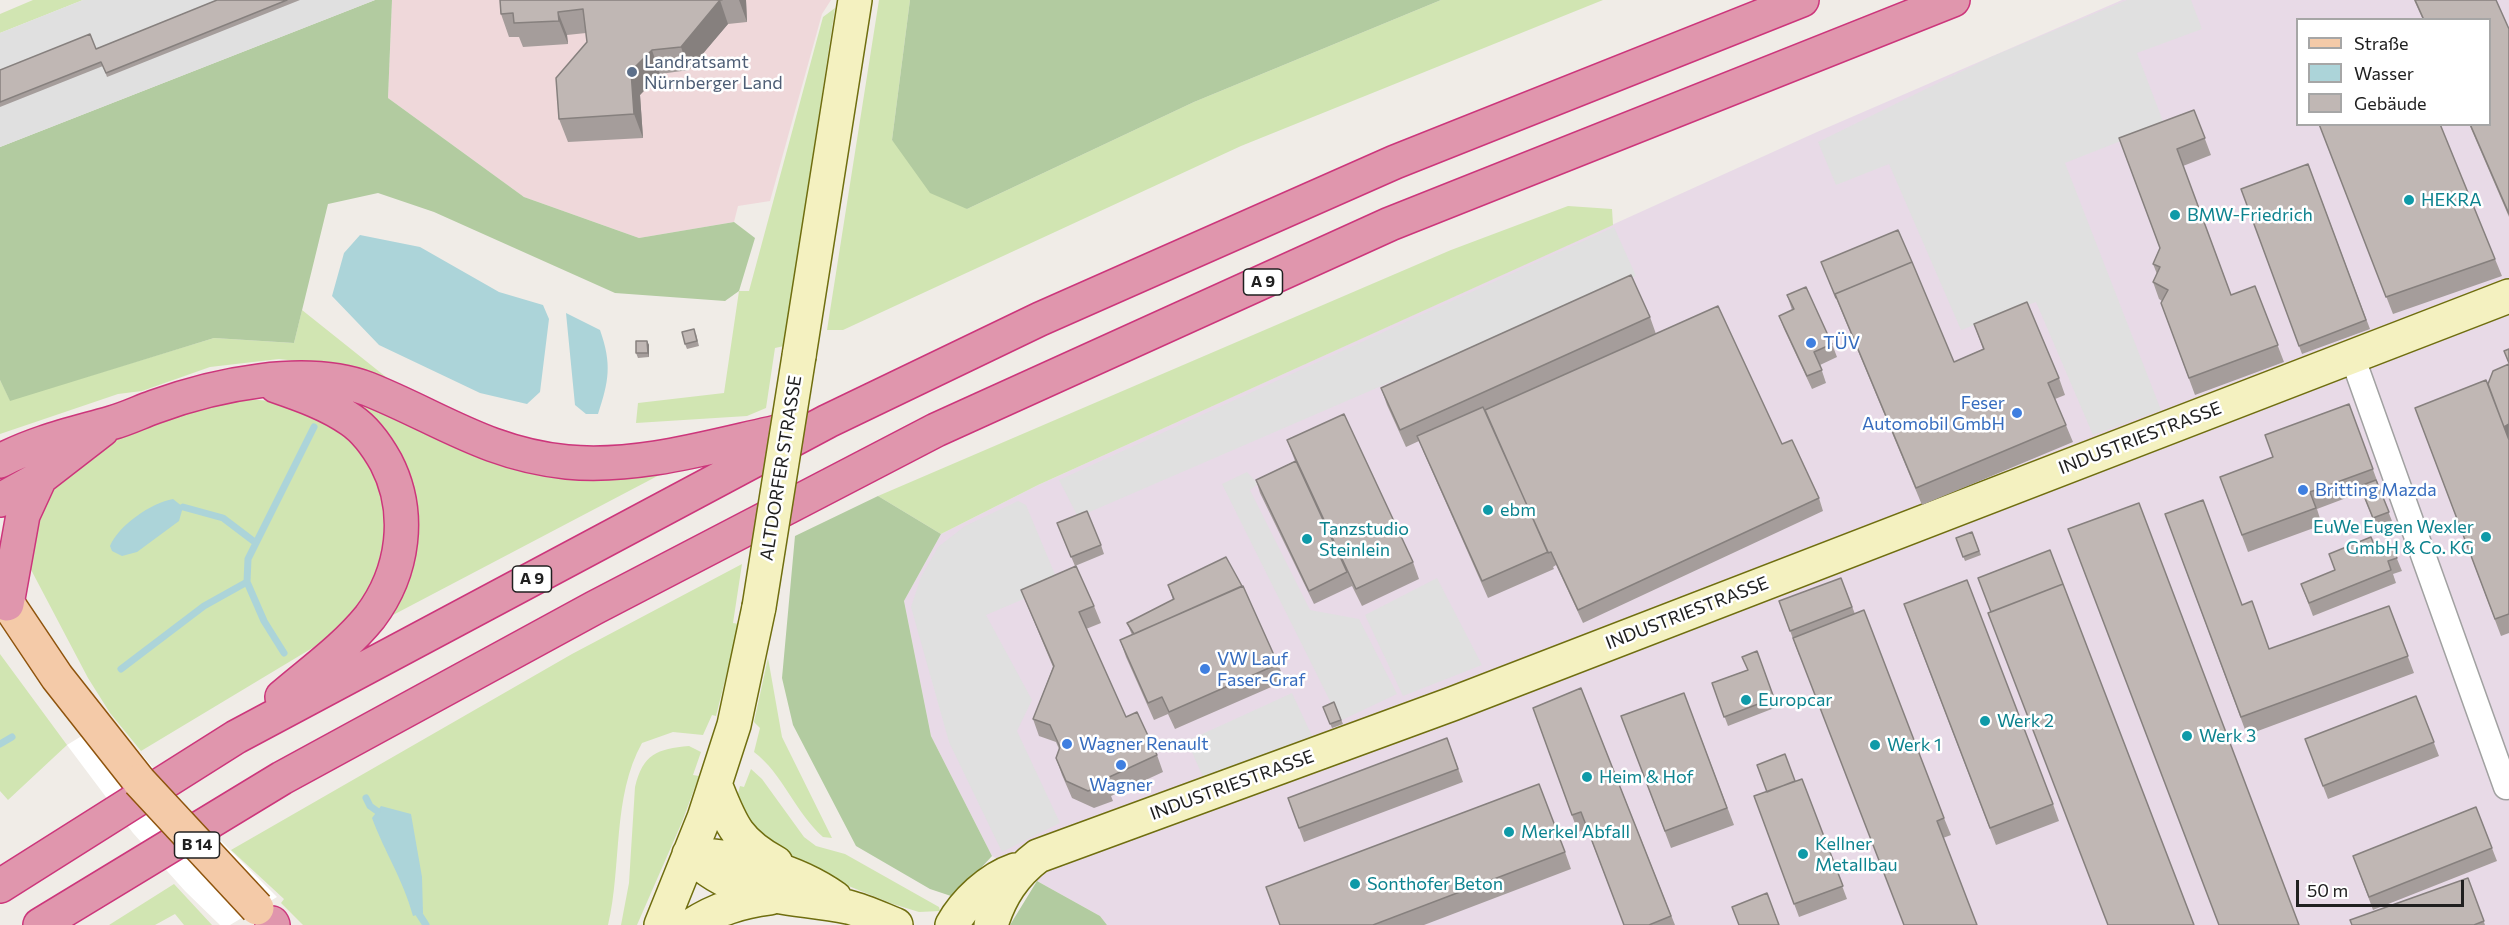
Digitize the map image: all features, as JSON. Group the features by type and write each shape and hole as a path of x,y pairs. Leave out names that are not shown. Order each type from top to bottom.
{"highway":[{"name":"A 9","path":"0,886 236,737 828,421 1051,314 1395,162 1802,0"},
{"name":"A 9","path":"40,925 282,778 594,608 936,430 1390,224 1953,0"},
{"path":"7,454 62,435 112,423 200,393 297,378 332,379 367,389 462,435 499,448 567,462 623,462 828,421"},
{"path":"236,737 347,641 369,617 386,591 398,559 403,527 401,502 391,472 377,445 353,421 316,400 266,382"},
{"path":"0,500 40,478 112,423"},
{"path":"2,599 23,515 40,478"}],"main road":[{"name":"B 14","path":"2,599 96,727 160,805 269,920"}],"street":[{"name":"ALTDORFER STRASSE","path":"661,925 716,784 734,725 759,608 855,0"},
{"name":"INDUSTRIESTRASSE","path":"991,925 1006,889 1022,868 1038,856 1452,704 2509,296"},
{"path":"2352,356 2506,787"},
{"path":"716,784 732,824 753,850 813,882 850,908"},
{"path":"689,854 726,857 813,882"},
{"path":"689,854 717,878 777,897 850,908 896,925"},
{"name":"INDUSTRIESTRASSE","path":"951,925 960,911 984,888 1001,875 1022,868"},
{"path":"692,925 710,914 740,902 777,897"}],"shaded area":[{"path":"83,0 375,0 0,147 0,33"},
{"path":"392,0 831,0 822,14 770,201 738,206 734,222 639,238 524,197 388,98"},
{"path":"2122,0 2509,0 2509,925 1107,925 1100,916 992,856 931,736 904,601 941,534 1038,485 1817,132"},
{"path":"2127,0 2191,0 2202,29 2137,53 2164,124 2065,163 2161,410 2093,435 2036,302 1961,330 1889,164 1836,185 1818,142 1991,57"},
{"path":"1614,227 1636,276 1078,517 1059,480"},
{"path":"1247,472 1258,484 1250,490 1310,610 1359,619 1397,694 1340,721 1222,484"},
{"path":"1018,501 1026,505 1059,584 986,615 1032,700 1017,731 1060,823 1002,852 949,742 911,607 921,577 938,547 965,526"},
{"path":"1437,578 1482,665 1403,696 1365,615"},
{"path":"1292,693 1312,736 1203,777 1187,741"}],"green space":[{"path":"33,0 83,0 0,33 0,14"},
{"path":"375,0 392,0 388,98 524,197 639,238 734,222 755,238 739,291 725,301 615,293 434,212 378,193 328,204 294,343 214,338 10,401 0,380 0,147"},
{"path":"879,0 910,0 892,140 967,209 1194,102 1441,0 1603,0 1241,146 843,330 827,330"},
{"path":"910,0 1441,0 1194,102 967,209 930,193 892,140"},
{"path":"835,8 784,346 775,348 766,408 747,416 636,423 638,403 724,393 739,291 749,291 823,17"},
{"path":"1568,206 1612,209 1613,225 1038,485 941,534 878,496 1451,250"},
{"path":"302,310 391,381 341,366 279,359 210,367 142,391 118,394 0,434 0,380 10,400 214,338 294,343"},
{"path":"336,390 423,428 667,471 393,615 390,611 413,555"},
{"path":"232,398 285,402 354,437 373,464 388,507 386,559 365,605 329,638 141,751 110,713 88,678 28,564 35,497 114,441 170,414"},
{"path":"878,496 941,534 904,601 931,736 992,856 954,897 930,889 856,846 793,725 782,678 795,536"},
{"path":"742,564 733,623 739,624 716,716 712,715 703,735 673,732 642,743 632,764 622,808 608,925 303,925 281,903 284,899 231,850 572,654"},
{"path":"0,654 67,745 8,800 0,791"},
{"path":"768,658 782,737 832,838 823,837 813,827 773,771 754,752 760,728 754,722"},
{"path":"689,746 701,752 693,775 699,776 682,822 637,925 621,925 629,883 635,787 638,776 647,760 653,755 668,749"},
{"path":"751,769 762,779 804,837 816,846 845,854 939,907 940,911 919,912 893,904 782,859 757,841 736,801 740,786 744,787"},
{"path":"1037,881 1100,916 1107,925 1010,925"},
{"path":"174,884 212,925 184,925 175,914 155,925 109,925"}],"water":[{"path":"360,235 420,247 499,292 543,305 549,319 540,392 527,404 480,393 379,345 332,296 344,253"},
{"path":"566,313 600,330 604,342 608,372 598,414 586,414 575,405"},
{"path":"173,499 183,507 179,521 137,552 122,556 112,551 110,546 114,538 128,523 155,505"},
{"path":"381,806 411,814 422,877 423,913 413,916 372,818"}],"pier":[{"path":"111,718 181,801 277,897 230,925 220,925 185,891 133,833 67,745"}],"building":[{"path":"217,0 287,0 106,73 101,62 0,102 0,70 90,34 96,49"},
{"name":"Landratsamt Nürnberger Land","path":"500,0 720,0 681,47 652,50 631,71 634,114 559,119 556,78 587,42 583,9 558,12 559,21 514,23 513,13 501,14"},
{"path":"2415,0 2496,0 2509,29 2509,214 2471,126 2491,126 2491,18 2423,18"},
{"name":"BMW-Friedrich","path":"2194,110 2205,138 2177,149 2231,295 2255,286 2278,345 2189,378 2161,303 2168,290 2153,282 2160,267 2153,264 2160,248 2119,138"},
{"name":"HEKRA","path":"2320,126 2441,126 2495,259 2386,297"},
{"path":"2308,164 2366,320 2299,346 2241,189"},
{"path":"1898,230 1912,262 1835,294 1836,298 1821,262"},
{"path":"1912,262 1954,362 1984,349 1974,324 2027,302 2059,378 2048,383 2066,425 1916,488 1835,294"},
{"path":"1631,275 1650,317 1400,430 1381,388"},
{"name":"TÜV","path":"1806,287 1832,344 1814,352 1822,370 1807,376 1779,316 1794,309 1787,295"},
{"path":"1718,306 1782,444 1792,440 1819,498 1578,610 1551,552 1548,553 1485,410"},
{"path":"694,329 697,341 685,344 682,332"},
{"path":"636,341 647,341 648,353 636,353"},
{"path":"2509,349 2509,363 2504,351"},
{"path":"2509,364 2509,424 2504,427 2488,384 2493,371"},
{"name":"EuWe Eugen Wexler GmbH & Co. KG","path":"2486,380 2509,440 2509,614 2495,619 2415,408"},
{"name":"Britting Mazda","path":"2349,404 2373,469 2310,492 2316,508 2242,535 2220,477 2273,457 2265,435"},
{"name":"ebm","path":"1483,407 1548,552 1482,581 1417,436"},
{"path":"1344,414 1413,562 1356,589 1287,440"},
{"name":"Tanzstudio Steinlein","path":"1296,461 1347,572 1309,591 1256,480"},
{"path":"2376,480 2389,512 2373,518 2360,486"},
{"path":"2203,500 2242,605 2252,601 2269,649 2389,606 2408,656 2241,717 2165,514"},
{"name":"Werk 3","path":"2139,503 2299,925 2219,925 2068,529"},
{"path":"1087,511 1101,545 1071,557 1057,523"},
{"path":"1972,532 1979,551 1963,557 1956,538"},
{"path":"2371,537 2378,555 2393,549 2397,558 2388,561 2391,570 2309,603 2301,584 2335,570 2329,554"},
{"path":"2050,550 2063,584 1991,612 1978,578"},
{"path":"1226,557 1242,586 1134,634 1127,623 1174,599 1168,585"},
{"path":"1076,566 1094,606 1079,612 1126,717 1137,712 1157,755 1105,779 1107,784 1088,791 1066,781 1056,758 1060,747 1050,725 1033,719 1054,666 1021,590"},
{"path":"1841,578 1852,607 1790,631 1779,601"},
{"name":"Werk 2","path":"1967,580 2053,804 1990,828 1904,604"},
{"path":"2063,584 2194,925 2108,925 1988,613"},
{"name":"VW Lauf Faser-Graf","path":"1243,586 1278,664 1169,712 1162,697 1148,703 1120,640"},
{"name":"Werk 1","path":"1864,610 1944,818 1937,821 1977,925 1904,925 1793,638"},
{"name":"Europcar","path":"1757,651 1774,698 1724,717 1712,683 1748,670 1742,657"},
{"name":"Heim & Hof","path":"1581,688 1671,916 1649,925 1624,925 1581,812 1572,815 1533,708"},
{"path":"1684,693 1727,808 1665,831 1621,716"},
{"path":"2416,696 2434,742 2323,786 2305,739"},
{"path":"1334,702 1341,720 1330,724 1323,707"},
{"path":"1447,738 1458,769 1299,828 1288,798"},
{"path":"1785,754 1795,781 1767,792 1757,765"},
{"name":"Kellner Metallbau","path":"1802,779 1843,886 1794,904 1754,796"},
{"path":"1539,784 1565,852 1373,925 1280,925 1266,887"},
{"path":"2476,807 2492,848 2369,897 2353,856"},
{"path":"2468,878 2484,921 2474,925 2352,925 2350,920"},
{"path":"1767,893 1779,925 1739,925 1732,907"}],"waterway":[{"path":"284,653 264,621 247,582 248,559 314,427"},
{"path":"183,507 223,518 256,543"},
{"path":"121,669 204,606 247,582"},
{"path":"0,744 12,737"},
{"path":"366,798 370,806 377,811"},
{"path":"419,914 426,925"}],"place":[{"name":"Landratsamt Nürnberger Land","path":"632,72"},
{"name":"HEKRA","path":"2409,200"},
{"name":"BMW-Friedrich","path":"2175,215"},
{"name":"TÜV","path":"1811,343"},
{"name":"Feser Automobil GmbH","path":"2017,413"},
{"name":"Britting Mazda","path":"2303,490"},
{"name":"ebm","path":"1488,510"},
{"name":"EuWe Eugen Wexler GmbH & Co. KG","path":"2486,537"},
{"name":"Tanzstudio Steinlein","path":"1307,539"},
{"name":"VW Lauf Faser-Graf","path":"1205,669"},
{"name":"Europcar","path":"1746,700"},
{"name":"Werk 2","path":"1985,721"},
{"name":"Werk 3","path":"2187,736"},
{"name":"Wagner Renault","path":"1067,744"},
{"name":"Werk 1","path":"1875,745"},
{"name":"Wagner","path":"1121,765"},
{"name":"Heim & Hof","path":"1587,777"},
{"name":"Merkel Abfall","path":"1509,832"},
{"name":"Kellner Metallbau","path":"1803,854"},
{"name":"Sonthofer Beton","path":"1355,884"}]}
